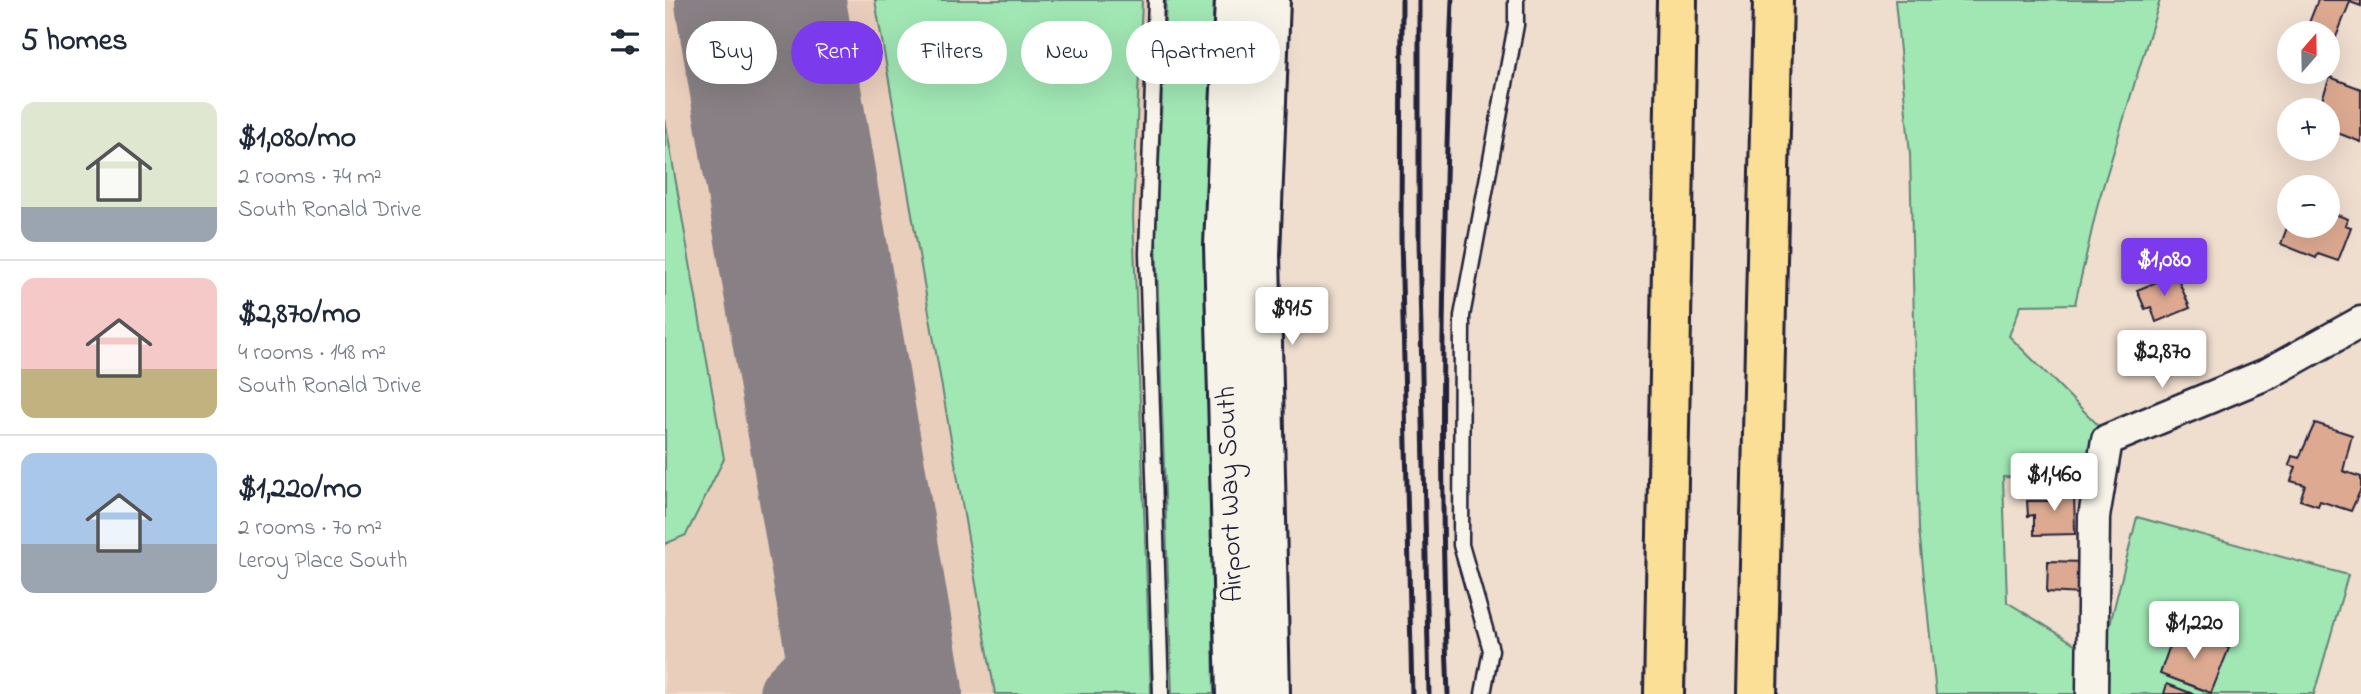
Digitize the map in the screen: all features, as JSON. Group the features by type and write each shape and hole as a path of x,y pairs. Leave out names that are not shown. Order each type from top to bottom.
{"highway":[{"path":"1664,694 1677,0"},
{"path":"1757,694 1773,0"}],"main road":[{"name":"Airport Way South","path":"1235,0 1224,245 1236,694"},
{"name":"Airport Way South","path":"1270,694 1260,255 1271,0"}],"street":[{"path":"2092,694 2094,517 2107,440 2269,373 2361,321"}],"lane":[{"path":"1156,0 1147,253 1161,694"},
{"path":"1483,694 1491,650 1461,545 1462,316 1514,38 1515,0"}],"shaded area":[{"path":"665,0 1223,0 1223,21 1126,21 1126,84 1223,84 1227,694 665,694"}],"green space":[{"path":"875,0 1142,0 1141,21 1126,21 1126,84 1139,84 1133,217 1151,694 995,694 883,46 883,21 879,21"},
{"path":"1166,0 1215,0 1214,21 1165,21"},
{"path":"1895,0 2160,0 2098,203 2075,304 2021,305 2009,336 2102,429 2086,479 2003,477 2007,602 2101,660 2137,517 2348,575 2314,694 1936,694 1919,529 1910,154"},
{"path":"1162,84 1212,84 1207,253 1214,694 1172,694 1156,236"},
{"path":"665,119 724,459 686,535 665,544"}],"building":[{"path":"2318,0 2361,0 2361,6 2350,2 2340,27 2340,21 2310,21"},
{"path":"2340,81 2361,89 2361,142 2340,134 2340,98 2322,98 2327,84 2340,84"},
{"path":"2340,216 2348,219 2345,225 2351,227 2338,261 2318,254 2316,258 2281,244 2283,238 2340,238"},
{"path":"2176,274 2190,308 2156,322 2151,307 2145,309 2137,290"},
{"path":"2315,423 2352,435 2343,471 2361,477 2361,489 2351,511 2320,501 2318,506 2300,500 2305,485 2291,481 2296,467 2289,465 2292,456 2299,458"},
{"path":"2074,489 2075,534 2034,535 2034,515 2028,516 2027,501 2049,501 2048,490"},
{"path":"2048,561 2083,562 2081,594 2047,592"},
{"path":"2176,628 2229,648 2211,693 2160,674"},
{"path":"2167,684 2193,694 2164,694"}],"taxiway":[{"path":"793,694 824,657 841,622 848,582 851,535"}],"runway":[{"path":"760,0 878,694"}],"railway":[{"path":"1402,0 1401,237 1412,694"},
{"path":"1419,0 1419,239 1429,694"},
{"path":"1448,694 1443,521 1443,347 1452,0"}]}
